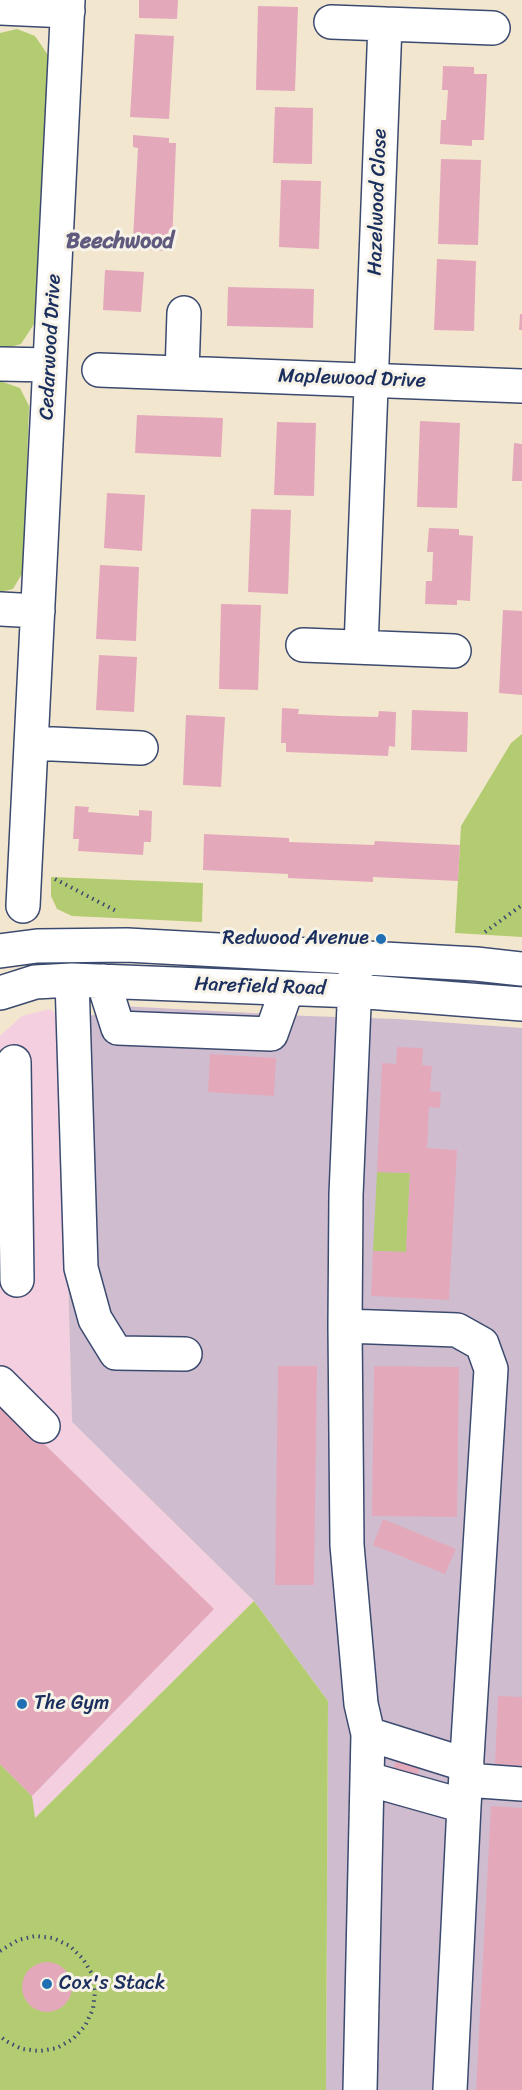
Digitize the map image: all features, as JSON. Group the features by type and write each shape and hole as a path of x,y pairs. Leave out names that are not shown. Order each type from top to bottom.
{"street":[{"name":"Cedarwood Drive","path":"0,8 68,6 23,906"},
{"path":"331,22 493,28"},
{"name":"Hazelwood Close","path":"371,380 385,24"},
{"path":"182,373 184,313"},
{"path":"0,364 50,365"},
{"name":"Maplewood Drive","path":"99,370 522,386"},
{"path":"361,647 371,380"},
{"path":"0,609 38,611"},
{"path":"303,645 454,651"},
{"path":"31,743 141,748"},
{"name":"Harefield Road","path":"0,951 37,946 128,945 476,964 522,969"},
{"path":"356,958 346,1195 345,1326 347,1545 361,1704 368,1734 360,2090"},
{"path":"87,981 118,1028 259,1034 271,1034 287,989"},
{"path":"87,981 81,1268 95,1319 116,1353 185,1354"},
{"name":"Harefield Road","path":"0,993 35,982 87,981 355,991 522,1004"},
{"path":"14,1062 8,1149 17,1280"},
{"path":"345,1326 457,1330 482,1344 491,1369 450,2090"},
{"path":"0,1383 43,1425"},
{"path":"368,1734 466,1784"},
{"path":"368,1779 466,1784 522,1784"}],"path":[{"path":"25,864 128,917 128,945"},
{"path":"0,1951 18,1940 35,1936 53,1938 70,1946 83,1959 92,1974 95,1992 93,2010 85,2026 73,2039 57,2048 40,2051 22,2049 0,2036"}],"shaded area":[{"path":"121,1006 397,1019 522,1028 522,2090 326,2090 328,1701 254,1601 72,1422 61,1018 84,1018"},
{"path":"50,1009 61,1018 72,1422 254,1601 34,1819 0,1810 0,1036 22,1016"}],"green space":[{"path":"17,29 35,36 48,55 34,324 21,344 0,350 0,33"},
{"path":"0,381 20,388 29,406 23,572 13,589 0,592"},
{"path":"522,734 522,937 455,933 461,826 511,743"},
{"path":"51,877 203,883 202,922 72,916 57,909 51,896"},
{"path":"377,1172 410,1173 406,1252 373,1251"},
{"path":"254,1601 328,1701 326,2090 0,2090 0,1764 32,1796 35,1818"}],"building":[{"path":"139,0 178,0 177,19 139,18"},
{"path":"258,6 298,7 295,91 256,90"},
{"path":"135,34 174,36 169,119 130,117"},
{"path":"443,66 474,67 474,74 487,74 484,140 472,140 472,146 440,144 441,120 446,120 448,90 442,90"},
{"path":"275,107 313,108 312,164 273,163"},
{"path":"133,135 169,138 169,143 176,143 172,245 164,244 164,251 128,249 129,238 133,238 138,148 133,147"},
{"path":"441,159 481,160 478,245 438,244"},
{"path":"281,180 321,181 319,249 279,247"},
{"path":"437,259 476,261 474,331 434,330"},
{"path":"105,270 144,272 141,312 103,310"},
{"path":"228,287 314,289 313,328 227,326"},
{"path":"520,314 522,314 522,330 519,330"},
{"path":"137,415 223,418 221,457 135,453"},
{"path":"420,421 460,423 457,508 417,507"},
{"path":"277,422 316,423 314,496 274,495"},
{"path":"514,443 522,444 522,481 512,481"},
{"path":"107,493 145,495 142,551 104,548"},
{"path":"251,509 291,510 288,594 248,592"},
{"path":"429,528 459,529 459,535 473,536 470,601 457,600 457,605 425,604 426,581 432,581 433,552 427,552"},
{"path":"100,565 139,567 136,641 96,639"},
{"path":"221,604 261,605 258,690 219,689"},
{"path":"503,610 522,611 522,695 499,693"},
{"path":"99,655 137,657 134,712 96,710"},
{"path":"282,708 299,709 298,714 339,716 378,717 379,711 396,712 395,747 389,746 388,756 286,752 286,743 281,743"},
{"path":"412,710 468,712 467,752 411,750"},
{"path":"186,715 225,717 221,787 183,785"},
{"path":"75,806 89,807 88,812 139,816 139,810 152,811 151,842 144,842 143,855 78,851 79,839 73,839"},
{"path":"204,834 289,838 289,842 374,845 375,841 460,845 458,881 373,877 373,882 288,878 288,874 203,870"},
{"path":"397,1047 423,1048 422,1065 432,1066 430,1091 441,1092 440,1108 429,1107 427,1148 457,1150 449,1300 371,1296 373,1251 406,1252 410,1173 377,1172 382,1063 396,1064"},
{"path":"210,1054 276,1058 274,1096 208,1092"},
{"path":"278,1366 317,1366 314,1585 275,1585"},
{"path":"374,1366 459,1367 457,1517 372,1516"},
{"path":"0,1401 214,1609 32,1796 0,1764"},
{"path":"383,1519 456,1549 445,1574 373,1545"},
{"path":"498,1696 522,1697 522,1766 495,1764"},
{"path":"396,1761 419,1768 417,1778 393,1771"},
{"path":"491,1806 522,1808 522,2090 476,2090"},
{"name":"Cox's Stack","path":"47,1962 56,1964 67,1973 72,1987 70,1996 61,2007 47,2012 38,2010 27,2001 22,1987 24,1978 33,1967"}],"place":[{"name":"Redwood Avenue","path":"381,939"},
{"name":"The Gym","path":"22,1704"},
{"name":"Cox's Stack","path":"47,1984"}],"district":[{"name":"Beechwood","path":"120,242"}]}
